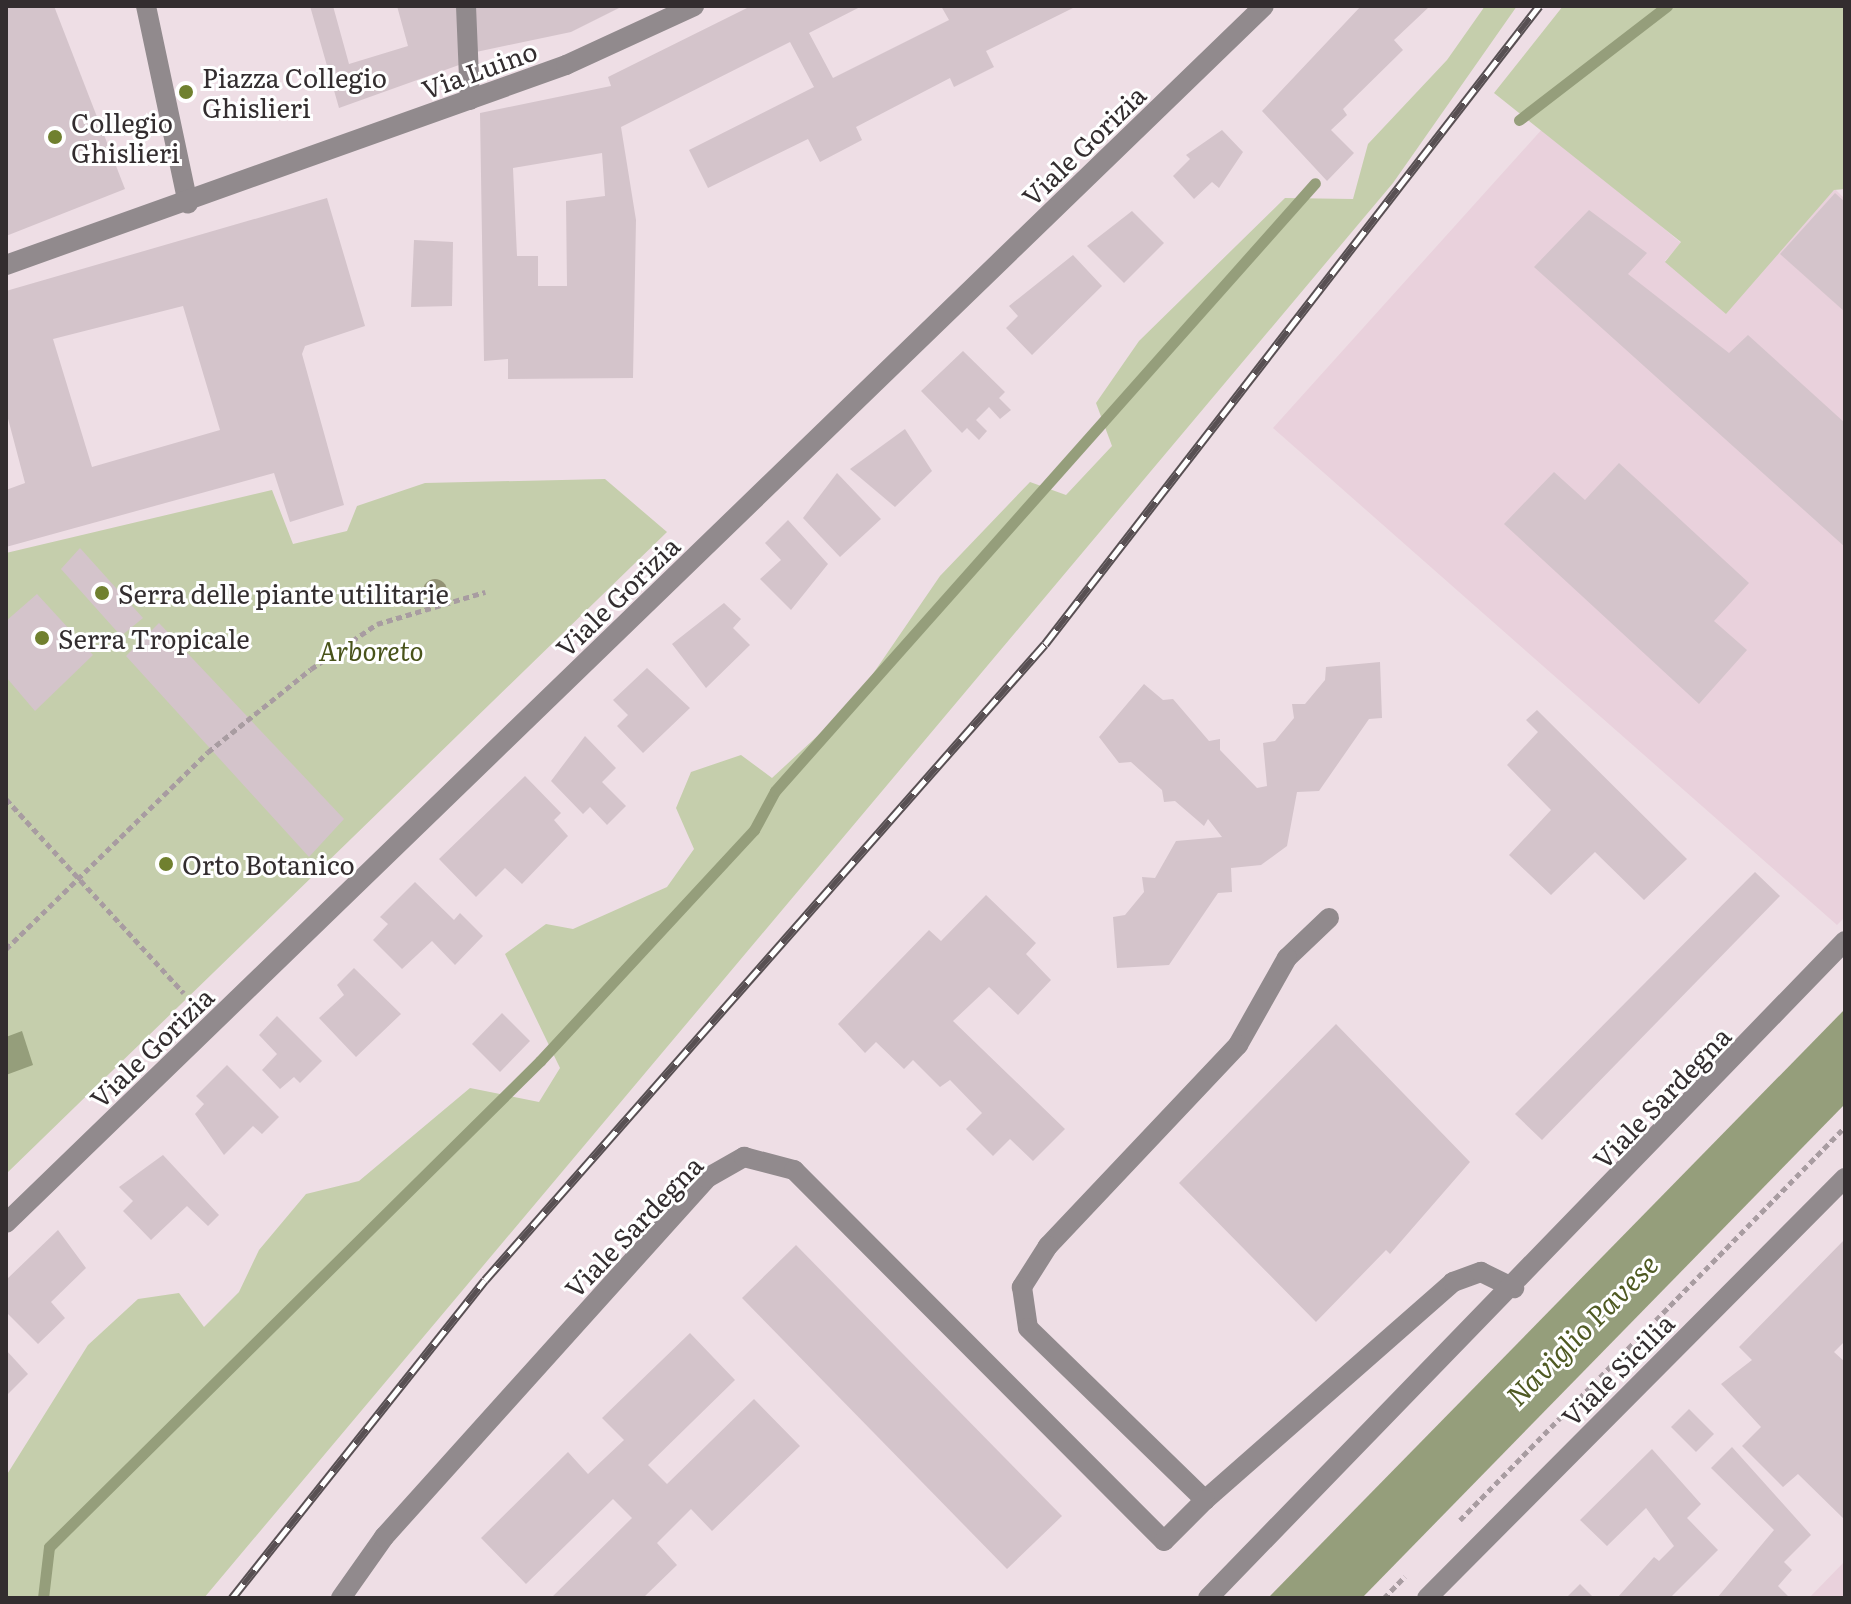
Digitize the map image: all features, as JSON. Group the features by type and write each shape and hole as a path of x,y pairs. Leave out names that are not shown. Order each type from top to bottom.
{"street":[{"path":"146,6 188,204"},
{"path":"466,6 470,100"},
{"name":"Via Luino","path":"6,265 188,204 470,100 694,6"},
{"name":"Viale Gorizia","path":"6,1223 1264,6"},
{"path":"1205,1500 1028,1328 1022,1287 1048,1246 1238,1045 1287,958 1329,918"},
{"name":"Viale Sardegna","path":"1208,1598 1514,1288 1845,941"},
{"name":"Viale Sardegna","path":"341,1598 384,1537 707,1178 744,1157 794,1170 1164,1541 1205,1500 1453,1282 1481,1272 1514,1288"},
{"name":"Viale Sicilia","path":"1427,1598 1845,1178"}],"path":[{"path":"6,949 208,752 311,669 377,624 485,592"},
{"path":"6,799 184,993"},
{"path":"1456,1524 1845,1127"},
{"path":"1384,1598 1415,1566"}],"shaded area":[{"path":"1544,127 1681,243 1665,261 1775,254 1835,189 1845,199 1845,917 1837,925 1273,428"},
{"path":"1845,1561 1845,1598 1809,1598"}],"green space":[{"path":"1485,6 1517,6 1393,183 204,1598 6,1598 6,1476 88,1345 138,1299 179,1293 204,1327 239,1292 259,1250 306,1194 359,1181 470,1088 539,1102 560,1068 505,954 546,924 573,929 667,887 694,849 676,808 691,772 741,755 772,778 853,703 940,576 1030,482 1066,495 1112,446 1096,403 1139,341 1285,198 1353,199 1368,144 1447,60"},
{"path":"1563,6 1845,6 1845,189 1834,190 1726,314 1665,262 1681,242 1494,93"},
{"name":"Orto Botanico","path":"605,479 667,532 6,1174 6,553 272,490 293,544 347,531 357,506 425,483"}],"water":[{"name":"Naviglio Pavese","path":"1845,1009 1845,1104 1362,1598 1268,1598"},
{"path":"22,1031 33,1065 6,1075 6,1037"}],"building":[{"name":"Collegio Ghislieri","path":"6,6 54,6 125,189 6,236"},
{"path":"310,6 333,6 349,64 408,46 397,6 457,6 459,65 339,108"},
{"path":"475,6 623,6 571,32 476,52"},
{"path":"751,6 862,6 809,33 833,78 949,20 941,6 1077,6 986,51 994,67 954,87 950,78 856,127 862,140 820,162 808,139 708,188 689,150 814,87 790,42 621,127 636,220 633,378 508,379 508,359 484,361 480,113 611,86 608,77","holes":["602,153 605,196 566,201 567,286 538,286 538,256 517,256 513,168"]},
{"path":"1361,6 1430,6 1394,40 1403,50 1343,109 1347,115 1331,130 1354,153 1327,181 1262,111"},
{"path":"1222,130 1243,152 1219,188 1212,182 1194,199 1173,176 1190,159 1186,155"},
{"path":"1835,193 1845,202 1845,312 1780,254"},
{"path":"327,198 365,326 305,346 302,354 344,505 290,522 274,473 6,547 6,490 25,483 6,411 6,291","holes":["183,306 220,430 92,467 53,339"]},
{"path":"1589,210 1647,253 1628,274 1729,353 1748,335 1845,423 1845,547 1534,267"},
{"path":"1132,211 1164,243 1124,283 1087,246"},
{"path":"414,240 453,242 452,306 411,307"},
{"path":"1073,255 1102,286 1032,355 1006,328 1018,316 1009,306"},
{"path":"963,351 1005,392 999,398 1011,410 1000,419 989,407 976,420 987,431 979,440 967,428 962,433 921,391"},
{"path":"905,429 932,471 895,507 850,469"},
{"path":"1619,463 1749,583 1714,621 1747,650 1699,704 1504,524 1554,472 1585,500"},
{"path":"837,473 881,519 840,557 803,518"},
{"path":"788,520 828,564 791,610 760,579 781,560 765,543"},
{"name":"Serra delle piante utilitarie","path":"80,548 143,618 121,636 61,569"},
{"name":"Serra Tropicale","path":"37,594 93,655 35,711 6,677 6,621"},
{"path":"724,603 741,619 733,628 750,645 706,688 672,644"},
{"path":"159,623 344,819 309,857 126,656"},
{"path":"1380,662 1382,718 1369,719 1319,791 1297,792 1287,846 1261,865 1231,868 1232,892 1218,893 1169,965 1117,968 1113,917 1125,915 1144,892 1142,877 1155,878 1176,841 1222,837 1208,819 1204,826 1175,801 1164,802 1162,790 1131,762 1119,763 1099,737 1144,684 1163,700 1173,699 1209,741 1220,739 1220,750 1257,788 1267,786 1263,743 1275,741 1294,718 1292,704 1305,704 1325,680 1326,667"},
{"path":"647,668 690,708 643,753 617,726 628,715 613,700"},
{"path":"1537,710 1687,859 1644,900 1595,852 1551,895 1509,855 1551,810 1507,765 1538,732 1526,720"},
{"path":"585,736 616,768 602,782 626,806 607,825 590,807 583,814 551,781"},
{"path":"525,776 561,813 554,820 568,836 522,884 505,868 476,897 439,859"},
{"path":"1755,872 1780,896 1542,1140 1515,1114"},
{"path":"415,882 454,920 460,913 483,936 455,965 432,941 402,969 373,940 388,924 380,917"},
{"path":"986,895 1036,943 1026,954 1051,980 1018,1015 989,987 953,1021 1065,1129 1033,1161 1010,1139 993,1156 966,1129 982,1113 950,1080 940,1087 913,1060 904,1069 876,1042 865,1053 838,1024 929,930 941,941"},
{"path":"354,968 401,1014 356,1057 319,1018 344,995 337,985"},
{"path":"502,1013 530,1041 500,1072 472,1044"},
{"path":"277,1016 322,1061 300,1083 294,1077 280,1089 262,1070 277,1054 259,1035"},
{"path":"1336,1024 1470,1162 1390,1254 1386,1250 1316,1322 1179,1183"},
{"path":"227,1065 279,1117 262,1134 253,1126 224,1155 195,1114 204,1104 196,1096"},
{"path":"163,1155 219,1215 208,1226 187,1206 151,1240 123,1211 133,1201 119,1187"},
{"path":"58,1230 86,1268 51,1302 65,1318 38,1344 6,1312 6,1280"},
{"path":"1845,1239 1845,1341 1834,1352 1845,1362 1845,1520 1798,1474 1783,1487 1742,1446 1761,1427 1721,1384 1752,1360 1739,1347"},
{"path":"796,1245 1062,1516 1007,1569 742,1298"},
{"path":"690,1333 735,1380 648,1465 667,1484 754,1399 800,1446 712,1531 691,1509 657,1543 677,1565 643,1598 551,1598 632,1518 613,1499 526,1584 481,1538 568,1452 588,1474 624,1440 602,1418"},
{"path":"6,1350 28,1374 6,1396"},
{"path":"1689,1409 1714,1434 1696,1452 1671,1427"},
{"path":"1732,1447 1811,1535 1784,1562 1792,1570 1778,1586 1790,1598 1717,1598 1774,1530 1711,1468"},
{"path":"1652,1449 1701,1504 1687,1518 1718,1550 1670,1598 1617,1598 1654,1557 1659,1561 1674,1546 1646,1508 1607,1546 1580,1520"},
{"path":"1580,1584 1594,1598 1566,1598"}],"waterway":[{"path":"1519,120 1667,6"},
{"path":"43,1598 49,1547 540,1061 754,830 775,791 1315,183"}],"railway":[{"path":"232,1598 485,1280 1045,644 1539,6"}],"place":[{"name":"Piazza Collegio Ghislieri","path":"186,92"},
{"name":"Collegio Ghislieri","path":"55,137"},
{"name":"Serra delle piante utilitarie","path":"102,593"},
{"name":"Serra Tropicale","path":"42,638"},
{"name":"Orto Botanico","path":"166,864"}],"park label":[{"name":"Arboreto","path":"371,650"}]}
